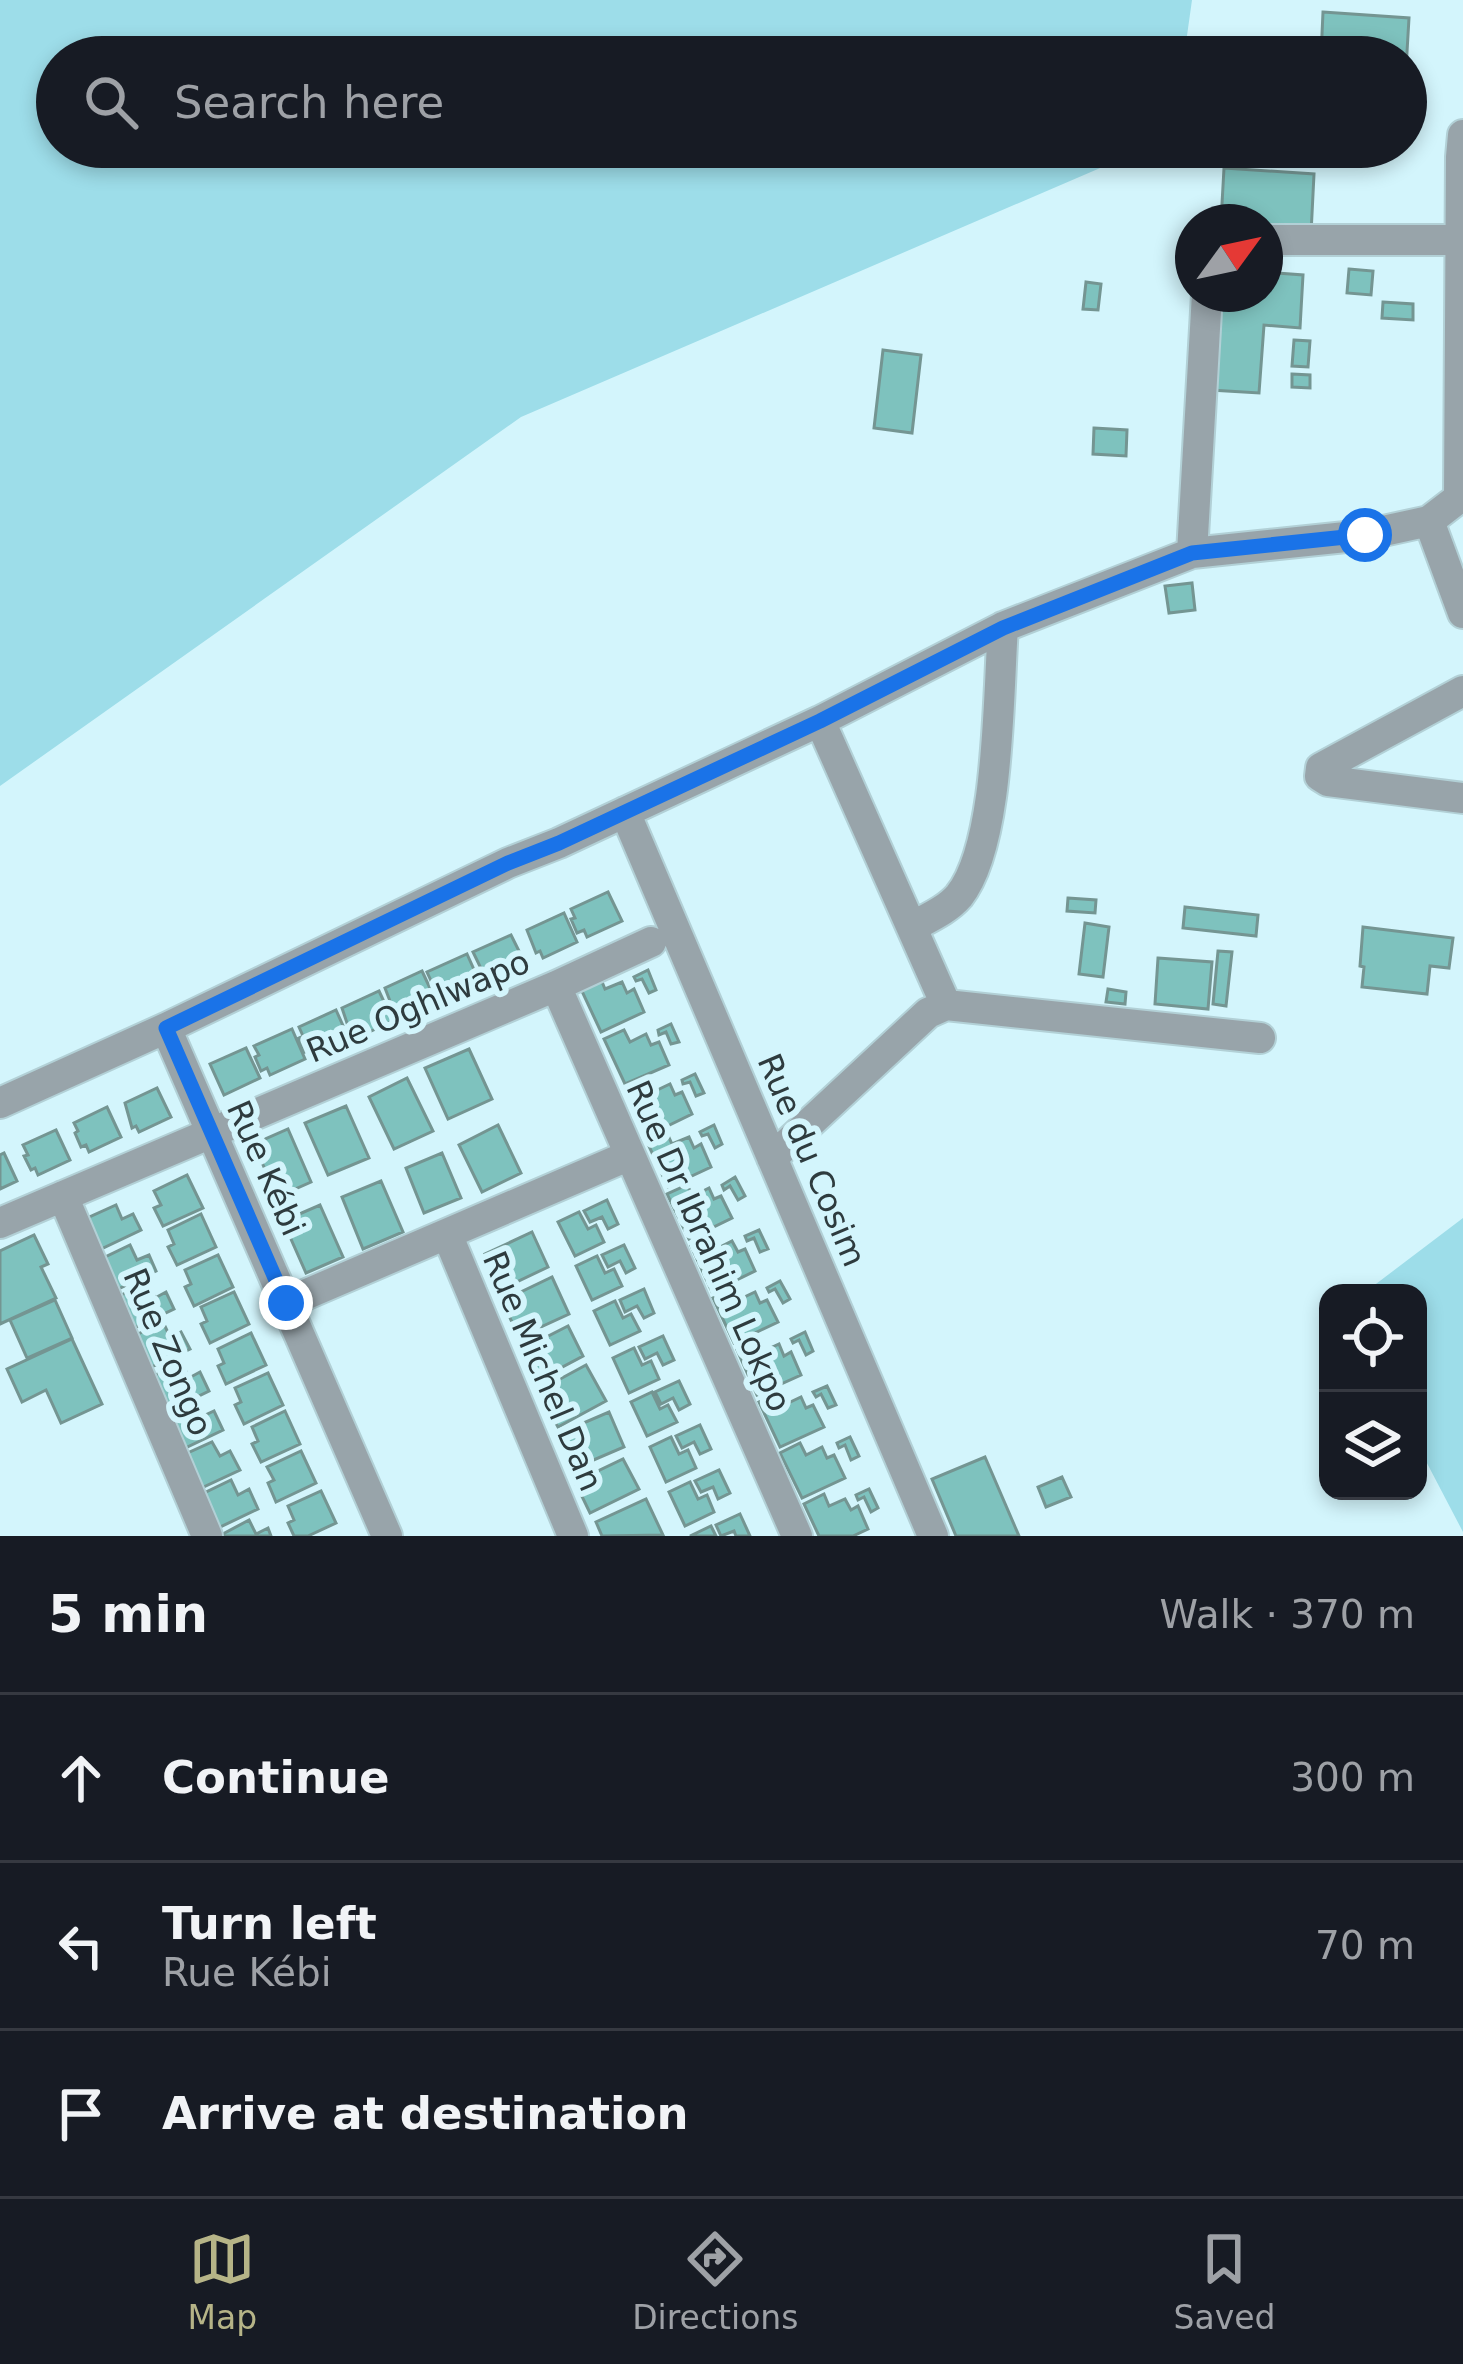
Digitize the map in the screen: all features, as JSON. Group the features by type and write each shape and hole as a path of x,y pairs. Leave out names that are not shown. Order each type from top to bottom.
{"street":[{"path":"0,1103 820,721 1003,628 1192,553 1365,535 1429,520 1460,498 1463,135"},
{"path":"1283,240 1461,240"},
{"path":"1192,553 1206,312"},
{"path":"1429,520 1463,613"},
{"path":"912,927 959,896 977,862 990,811 1003,628"},
{"path":"1463,692 1321,768 1320,776 1328,781 1463,798"},
{"path":"820,721 946,1005"},
{"name":"Rue du Cosim","path":"625,812 933,1536"},
{"name":"Rue Oghlwapo","path":"0,1223 651,942"},
{"name":"Rue Dr Ibrahim Lokpo","path":"556,986 797,1536"},
{"path":"772,1158 928,1013 946,1005 1260,1038"},
{"name":"Rue Kébi","path":"166,1028 387,1536"},
{"path":"286,1303 629,1155"},
{"name":"Rue Zongo","path":"63,1196 207,1536"},
{"name":"Rue Michel Dan","path":"447,1234 573,1536"}],"shaded area":[{"path":"0,0 1192,0 1187,36 36,36 36,168 1100,168 521,417 0,786"},
{"path":"1463,1218 1463,1532 1427,1463 1427,1284 1376,1284"}],"building":[{"path":"1323,12 1409,18 1408,36 1322,36"},
{"path":"1224,168 1314,174 1311,234 1283,232 1283,204 1222,204"},
{"path":"1349,269 1373,271 1371,295 1347,293"},
{"path":"1283,273 1303,275 1300,328 1264,325 1259,393 1211,390 1216,312 1283,312"},
{"path":"1086,282 1101,284 1098,310 1083,309"},
{"path":"1383,302 1413,304 1413,320 1382,318"},
{"path":"1294,340 1310,341 1308,367 1292,366"},
{"path":"883,350 921,355 912,433 874,428"},
{"path":"1292,374 1310,375 1310,388 1292,387"},
{"path":"1094,428 1127,430 1126,456 1093,454"},
{"path":"1192,583 1195,610 1169,613 1165,586"},
{"path":"608,892 622,921 587,937 584,930 577,933 571,909"},
{"path":"1068,898 1096,900 1095,913 1067,911"},
{"path":"1185,907 1258,915 1256,936 1183,928"},
{"path":"564,913 577,942 543,958 527,930"},
{"path":"1085,923 1109,927 1103,977 1079,974"},
{"path":"1363,927 1453,938 1449,968 1430,966 1427,994 1362,987"},
{"path":"511,935 525,963 487,981 473,952"},
{"path":"1218,951 1232,952 1226,1006 1213,1004"},
{"path":"467,954 480,983 447,998 445,993 438,996 427,972"},
{"path":"1158,958 1212,962 1208,1009 1155,1004"},
{"path":"648,970 656,990 649,993 642,979 634,977"},
{"path":"422,971 436,1001 402,1017 395,1014 385,988"},
{"path":"600,977 605,989 622,982 627,993 634,989 644,1012 601,1032 580,987"},
{"path":"1108,989 1126,992 1125,1004 1106,1002"},
{"path":"379,991 393,1021 358,1037 355,1030 350,1032 342,1008"},
{"path":"336,1010 349,1039 315,1055 312,1049 305,1052 299,1027"},
{"path":"671,1024 679,1042 671,1044 666,1032 659,1035 658,1030"},
{"path":"292,1029 305,1059 270,1075 267,1068 261,1071 254,1046"},
{"path":"624,1030 630,1042 646,1034 651,1045 659,1042 669,1065 625,1084 604,1039"},
{"path":"246,1048 260,1078 224,1095 210,1064"},
{"path":"469,1049 492,1099 448,1119 425,1068"},
{"path":"695,1074 704,1093 696,1096 690,1082 683,1084 682,1080"},
{"path":"407,1078 433,1131 394,1149 369,1097"},
{"path":"648,1080 653,1092 670,1084 675,1095 682,1092 692,1114 649,1135 628,1089"},
{"path":"157,1088 171,1117 139,1132 136,1126 132,1128 125,1103"},
{"path":"346,1106 369,1158 328,1175 305,1123"},
{"path":"107,1107 121,1137 89,1152 86,1145 81,1147 74,1123"},
{"path":"498,1125 521,1173 482,1192 459,1145"},
{"path":"714,1125 722,1144 715,1148 708,1134 700,1132"},
{"path":"288,1129 311,1182 277,1197 254,1144"},
{"path":"56,1130 70,1160 38,1175 24,1156 28,1155 23,1145"},
{"path":"667,1133 672,1144 689,1137 694,1148 701,1144 711,1167 668,1187 647,1142"},
{"path":"4,1153 17,1181 0,1189 0,1155"},
{"path":"442,1153 461,1198 424,1213 406,1168"},
{"path":"187,1175 203,1208 163,1226 154,1208 161,1205 154,1191"},
{"path":"735,1177 745,1196 738,1200 730,1186 724,1190 722,1185"},
{"path":"381,1181 403,1232 363,1249 342,1197"},
{"path":"687,1185 693,1196 709,1188 714,1199 721,1196 732,1218 689,1239 667,1194"},
{"path":"607,1200 618,1224 608,1229 602,1217 590,1222 584,1211"},
{"path":"116,1205 122,1219 133,1214 141,1230 99,1250 85,1219"},
{"path":"320,1205 343,1257 306,1273 283,1221"},
{"path":"579,1212 588,1229 596,1225 604,1242 575,1256 558,1222"},
{"path":"201,1214 216,1247 177,1265 168,1247 174,1244 168,1230"},
{"path":"759,1230 768,1249 760,1252 754,1238 747,1241 745,1236"},
{"path":"532,1232 548,1267 502,1289 485,1254"},
{"path":"34,1235 48,1264 41,1267 56,1298 0,1324 0,1251"},
{"path":"711,1237 716,1249 732,1241 738,1252 745,1249 755,1271 712,1292 691,1246"},
{"path":"130,1245 137,1260 149,1255 156,1271 114,1291 99,1260"},
{"path":"624,1245 635,1268 626,1273 620,1261 608,1267 602,1255"},
{"path":"218,1255 233,1287 194,1306 185,1287 191,1284 185,1270"},
{"path":"597,1256 605,1273 614,1269 622,1286 592,1300 576,1266"},
{"path":"552,1277 569,1314 519,1337 502,1301"},
{"path":"780,1281 790,1299 783,1303 775,1289 769,1292 767,1288"},
{"path":"148,1283 155,1298 166,1292 174,1309 132,1329 117,1297"},
{"path":"733,1288 738,1300 755,1292 760,1303 767,1300 778,1322 734,1343 713,1298"},
{"path":"644,1289 654,1313 644,1318 637,1306 625,1312 620,1300"},
{"path":"234,1292 249,1324 210,1343 201,1324 207,1321 201,1307"},
{"path":"55,1300 72,1338 27,1358 10,1320"},
{"path":"615,1301 623,1318 631,1314 640,1331 610,1345 594,1311"},
{"path":"163,1322 170,1337 181,1332 190,1349 147,1369 132,1337"},
{"path":"568,1326 583,1356 538,1380 523,1349"},
{"path":"805,1332 813,1351 806,1355 799,1340 793,1343 791,1339"},
{"path":"251,1333 266,1365 226,1384 218,1366 224,1363 218,1349"},
{"path":"663,1336 674,1360 663,1365 657,1353 645,1359 639,1347"},
{"path":"72,1339 102,1404 61,1423 46,1390 22,1402 7,1369"},
{"path":"756,1340 762,1352 779,1344 784,1356 791,1352 801,1375 757,1395 737,1350"},
{"path":"634,1348 642,1365 651,1361 659,1379 629,1393 613,1358"},
{"path":"182,1363 189,1378 200,1372 209,1391 166,1412 151,1377"},
{"path":"586,1365 606,1401 558,1427 538,1391"},
{"path":"268,1373 283,1405 244,1424 235,1405 241,1402 235,1388"},
{"path":"679,1381 690,1404 679,1410 673,1398 661,1404 655,1392"},
{"path":"827,1386 836,1405 828,1408 821,1394 816,1397 813,1392"},
{"path":"652,1392 660,1409 668,1405 677,1422 647,1436 631,1402"},
{"path":"779,1393 784,1405 801,1397 806,1408 813,1405 824,1427 780,1447 759,1402"},
{"path":"196,1401 203,1416 214,1411 223,1430 181,1450 165,1416"},
{"path":"285,1411 300,1444 261,1462 252,1444 258,1441 252,1427"},
{"path":"609,1412 624,1447 575,1468 560,1433"},
{"path":"700,1425 711,1449 700,1454 694,1442 682,1448 676,1436"},
{"path":"671,1437 679,1454 688,1450 696,1468 666,1482 650,1447"},
{"path":"850,1437 859,1456 851,1460 845,1445 839,1448 837,1443"},
{"path":"212,1442 220,1456 230,1451 240,1470 197,1490 181,1456"},
{"path":"800,1443 806,1455 822,1447 827,1458 834,1455 845,1478 802,1498 780,1453"},
{"path":"301,1451 316,1483 276,1502 267,1467"},
{"path":"985,1457 1019,1536 956,1536 932,1479"},
{"path":"623,1459 639,1489 590,1513 575,1482"},
{"path":"719,1470 730,1493 718,1499 713,1487 701,1492 695,1481"},
{"path":"1062,1477 1071,1497 1046,1507 1038,1487"},
{"path":"231,1480 238,1495 249,1489 258,1509 216,1529 200,1495"},
{"path":"690,1482 698,1499 707,1495 714,1512 685,1526 669,1492"},
{"path":"869,1489 878,1508 871,1512 864,1497 858,1500 856,1495"},
{"path":"321,1491 336,1523 308,1536 294,1536 288,1506"},
{"path":"824,1494 829,1506 845,1499 851,1510 858,1506 868,1529 853,1536 819,1536 804,1504"},
{"path":"646,1499 663,1535 602,1536 596,1522"},
{"path":"740,1514 750,1536 736,1536 734,1531 721,1536 716,1525"},
{"path":"249,1520 256,1534 268,1528 271,1536 219,1536"},
{"path":"711,1526 716,1536 690,1536"}],"route":[{"path":"286,1303 166,1028 508,863 820,721 1003,628 1192,553 1365,535"}]}
